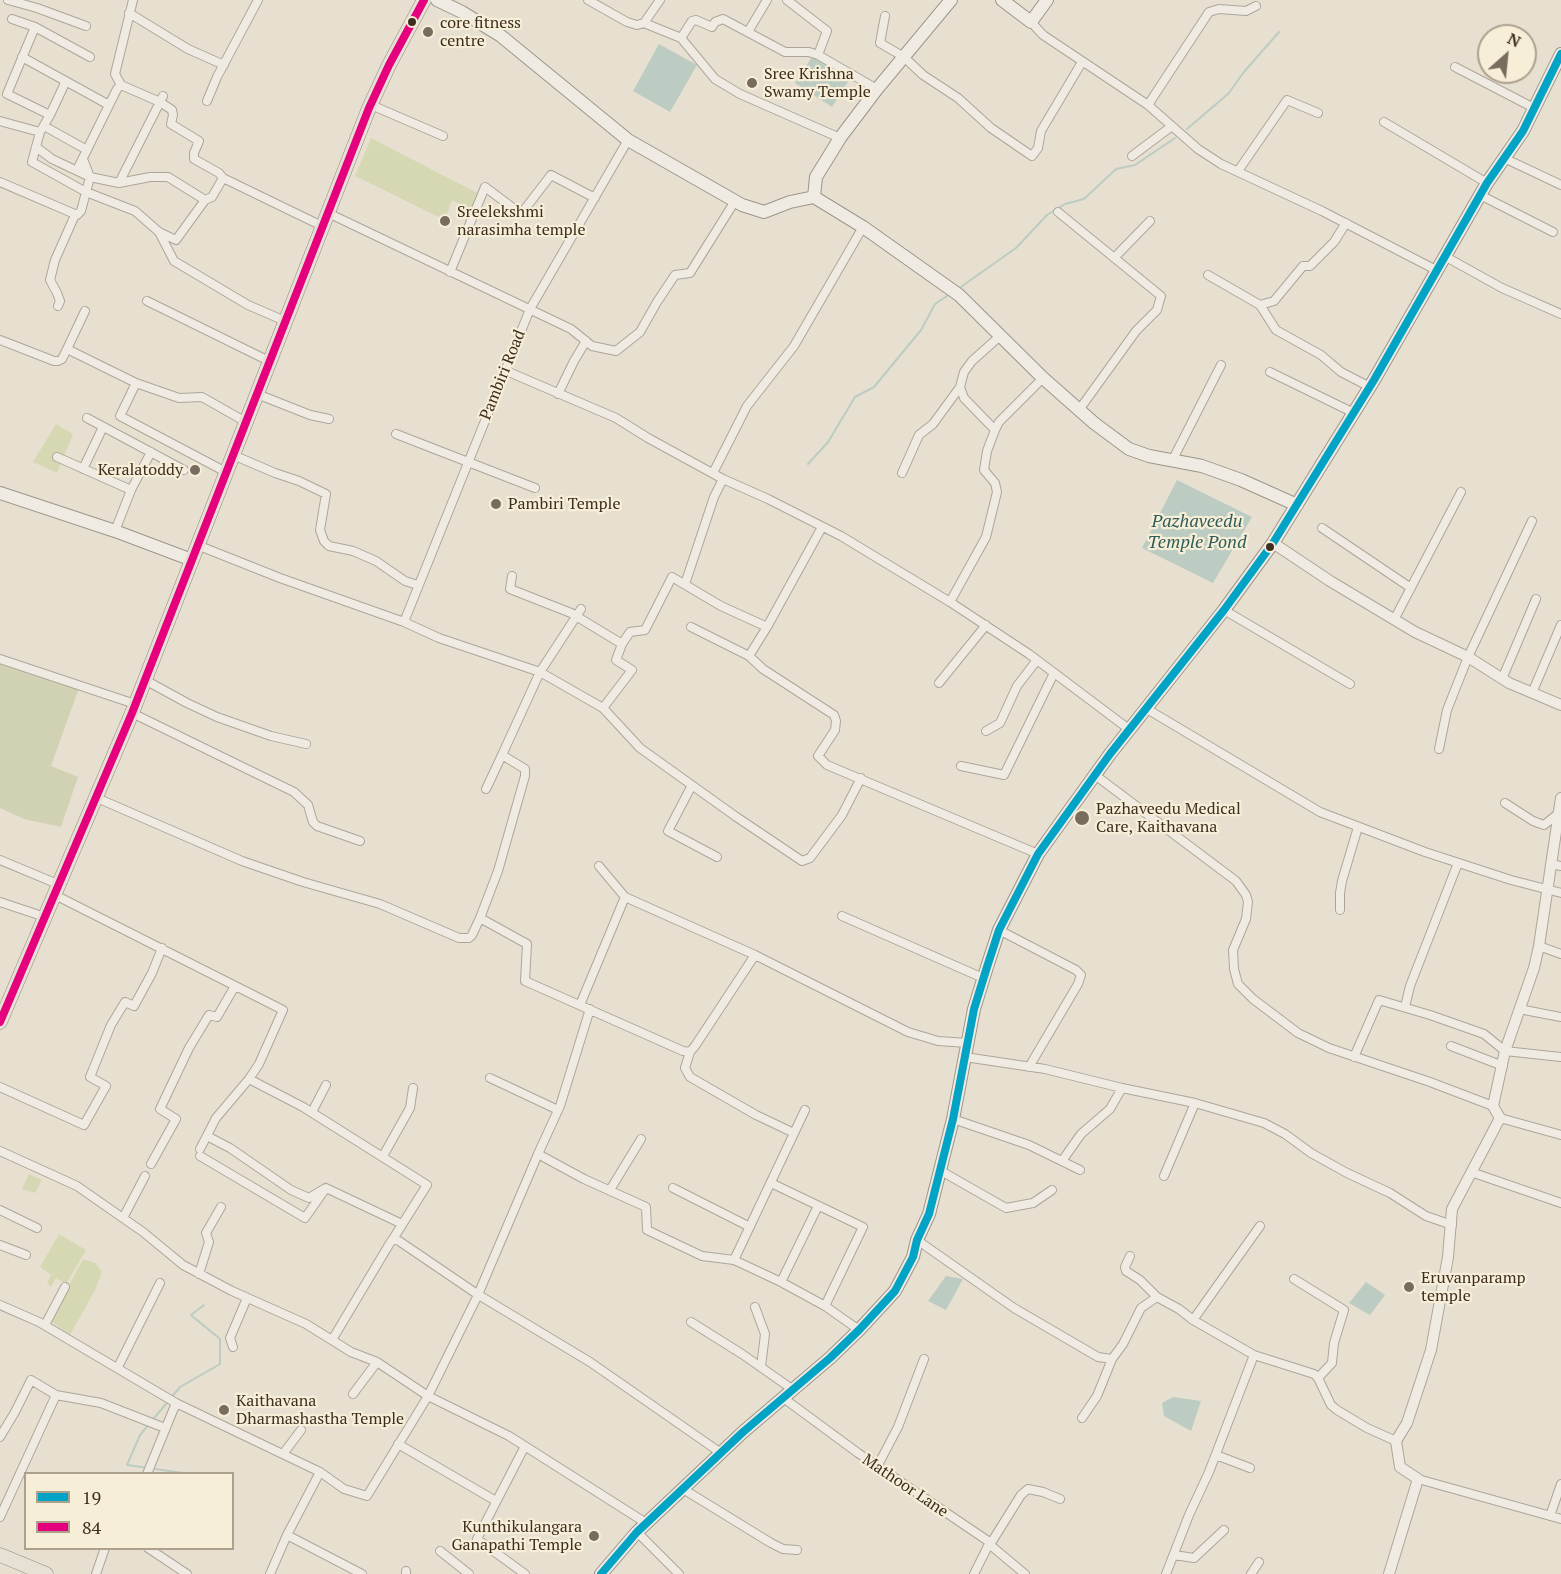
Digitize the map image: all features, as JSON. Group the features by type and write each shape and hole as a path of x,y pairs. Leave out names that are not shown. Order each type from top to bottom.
{"main road":[{"path":"0,1022 134,708 371,105 389,65 424,0"},
{"path":"437,0 501,36 628,140 735,201 764,212 790,202 814,197 863,227 958,295 1043,378 1129,449 1172,461 1202,466 1241,480 1297,505"},
{"path":"814,197 816,177 840,138 877,89 951,0"},
{"path":"1002,0 1031,21 1047,0"},
{"path":"601,1574 646,1522 787,1393 830,1358 894,1291 913,1257 917,1240 929,1214 953,1119 974,1009 983,978 999,930 1038,854 1273,543 1370,387 1487,183 1522,131 1561,54"},
{"path":"0,493 115,531 192,560"},
{"path":"0,1555 46,1574"}],"street":[{"path":"8,0 86,26"},
{"path":"134,0 115,74 121,85 161,99 172,110 171,124 199,141 194,153 195,159 219,173 223,178 322,226"},
{"path":"207,101 258,0"},
{"path":"588,0 627,22 637,25 644,22 660,0"},
{"path":"748,32 767,0"},
{"path":"787,0 827,31 818,55"},
{"path":"1148,105 1209,12 1219,9 1246,11 1256,6"},
{"path":"129,13 188,49 224,65"},
{"path":"885,16 879,43 904,57 923,75 957,98 991,128 1032,156 1038,148 1041,131 1082,62"},
{"path":"12,19 35,27 90,57"},
{"path":"681,38 690,24 696,20 712,27 715,22 723,19 786,52 809,52 818,55 877,89"},
{"path":"1031,21 1043,35 1148,105 1198,149 1221,164 1346,223 1438,271"},
{"path":"644,22 681,38 715,79 740,94 840,138"},
{"path":"35,27 7,94 50,115"},
{"path":"22,57 109,105"},
{"path":"1455,67 1534,108"},
{"path":"66,81 42,129 32,162 86,192 135,212 159,232 176,240 205,200 212,197 223,178"},
{"path":"77,170 121,85"},
{"path":"119,183 161,99"},
{"path":"1238,171 1287,100 1318,113"},
{"path":"371,105 443,136"},
{"path":"0,122 42,129 85,155 90,177 81,211 75,214 55,260 50,280 60,301 58,306"},
{"path":"1384,122 1487,183"},
{"path":"1132,156 1172,126"},
{"name":"Pambiri Road","path":"404,622 530,309 628,140"},
{"path":"36,147 52,159 90,177 119,183 150,177 168,177 205,200"},
{"path":"1504,158 1561,185"},
{"path":"450,272 485,187 521,214 551,175 594,198"},
{"path":"0,182 75,214"},
{"path":"1480,195 1553,232"},
{"path":"328,213 571,329 592,346 616,351 640,332 675,275 690,273 735,201"},
{"path":"1058,212 1161,296 1157,310 1136,331 1079,410"},
{"path":"1114,258 1149,221"},
{"path":"1260,305 1274,302 1303,266 1310,266 1334,242 1346,223"},
{"path":"712,473 747,406 787,357 863,227"},
{"path":"159,232 174,261 248,305 285,321"},
{"path":"1446,257 1502,288 1561,314"},
{"path":"1208,275 1260,305 1276,330 1321,355 1341,372 1370,387"},
{"path":"147,301 269,360"},
{"path":"0,340 54,362 62,359 84,311"},
{"path":"902,472 919,435 933,424 960,387 964,372 972,361 1000,336"},
{"path":"558,394 586,341"},
{"path":"67,349 136,383 180,398 202,397 246,422"},
{"path":"1172,461 1221,365"},
{"path":"504,370 616,418 723,479 841,536 986,625 1130,730"},
{"path":"1270,372 1354,413"},
{"path":"950,602 986,537 997,487 984,470 984,462 995,430 999,422 1043,378"},
{"path":"136,383 120,416 226,472"},
{"path":"960,387 964,398 995,430"},
{"path":"257,394 310,415 329,419"},
{"path":"87,418 184,470"},
{"path":"83,469 103,427"},
{"path":"396,434 535,488"},
{"path":"115,531 131,490 151,452"},
{"path":"233,455 326,494 320,530 328,546 353,551 376,561 405,581 418,585"},
{"path":"57,457 131,490"},
{"path":"685,584 714,497 723,479"},
{"path":"1394,620 1461,492"},
{"path":"1439,749 1447,710 1468,657 1532,521"},
{"path":"749,656 822,527"},
{"path":"1322,528 1411,588"},
{"path":"1273,543 1330,581 1415,632 1468,657 1502,679 1561,705"},
{"path":"197,545 280,578 404,622 439,638 540,672 603,708 640,748 802,861 810,858 842,815 861,778"},
{"path":"512,576 510,589 578,612 622,644"},
{"path":"603,708 632,670 616,660 622,644 630,632 645,630 672,577 721,606 767,627"},
{"path":"1502,679 1536,599"},
{"path":"1224,610 1350,684"},
{"path":"486,789 540,672 578,612"},
{"path":"939,683 986,625"},
{"path":"1532,693 1561,625"},
{"path":"691,627 749,656 763,669 834,715 835,730 818,756 827,765 1038,854"},
{"path":"0,659 134,708 294,792 308,805 313,822 317,826 360,841"},
{"path":"986,731 1000,723 1017,687 1037,660"},
{"path":"962,766 1004,775 1054,673"},
{"path":"145,680 187,704 226,721 271,736 306,744"},
{"path":"1147,709 1320,812 1458,863 1561,893"},
{"path":"97,798 242,861 303,882 387,906 459,938 469,938 480,918 498,871 524,781 525,769 502,754"},
{"path":"1095,776 1230,876 1246,895 1248,902 1246,919 1233,950 1234,969 1238,984 1252,999 1298,1032 1329,1048 1493,1106 1500,1118 1561,1135"},
{"path":"692,785 668,831 717,857"},
{"path":"1493,1106 1505,1051 1534,968 1539,946 1548,890 1556,865 1561,798"},
{"path":"1504,803 1544,825 1560,814"},
{"path":"1340,910 1342,881 1358,827"},
{"path":"0,860 162,948 283,1010 259,1064 216,1118 200,1152 305,1218 326,1188"},
{"path":"1405,1007 1410,986 1458,863"},
{"path":"599,866 625,897 755,955 908,1032 938,1041 968,1043"},
{"path":"580,1005 625,897"},
{"path":"0,902 45,917"},
{"path":"842,916 983,978"},
{"path":"480,918 527,944 525,981 678,1049 690,1052"},
{"path":"999,930 1076,970 1081,975 1078,984 1029,1067"},
{"path":"1539,946 1561,954"},
{"path":"0,1087 84,1125 106,1086 90,1077 111,1025 125,1002 134,1006 152,973 162,948"},
{"path":"755,955 690,1052 685,1068 690,1077 756,1115 794,1133"},
{"path":"151,1164 176,1119 160,1109 189,1048 209,1015 217,1017 235,986"},
{"path":"1354,1057 1379,1000 1484,1034 1505,1051 1561,1057"},
{"path":"0,1305 45,1325 118,1366 176,1403 321,1473 344,1489 367,1496 428,1396 490,1268 558,1110 590,1009"},
{"path":"1519,1009 1561,1017"},
{"path":"1451,1046 1503,1066"},
{"path":"965,1057 1029,1067 1195,1103 1264,1123 1276,1128 1304,1149 1347,1173 1390,1193 1426,1216 1452,1226"},
{"path":"490,1078 558,1110"},
{"path":"249,1079 312,1112 427,1185 332,1340"},
{"path":"312,1112 326,1085"},
{"path":"383,1156 410,1108 413,1088"},
{"path":"1062,1161 1081,1134 1110,1109 1122,1088"},
{"path":"1164,1176 1195,1103"},
{"path":"734,1260 805,1110"},
{"path":"1500,1118 1452,1209 1452,1226 1431,1350 1407,1423 1396,1442 1400,1467 1418,1479 1561,1519"},
{"path":"953,1119 1029,1144 1080,1170"},
{"path":"207,1137 230,1148 291,1190 309,1198 326,1188"},
{"path":"610,1190 641,1139"},
{"path":"0,1151 77,1186 123,1218 183,1265 247,1298 306,1324 351,1352 377,1362 428,1396 525,1446 646,1522"},
{"path":"538,1154 646,1207 647,1230 702,1256 734,1260 781,1282 825,1306 859,1330"},
{"path":"941,1171 1006,1208 1033,1203 1052,1190"},
{"path":"1471,1173 1561,1203"},
{"path":"123,1218 144,1176"},
{"path":"771,1183 863,1227 825,1306"},
{"path":"326,1188 402,1224"},
{"path":"673,1188 750,1227"},
{"path":"781,1282 818,1206"},
{"path":"199,1274 208,1242 206,1233 221,1207"},
{"path":"0,1210 37,1228"},
{"path":"1193,1320 1260,1226"},
{"path":"393,1239 477,1294 590,1362 721,1453"},
{"path":"917,1240 1014,1308 1098,1357 1112,1359"},
{"path":"0,1245 26,1255"},
{"path":"1130,1256 1125,1267 1126,1271 1140,1280 1157,1297 1254,1355 1307,1371 1318,1378 1331,1405 1337,1410 1396,1442"},
{"path":"1294,1279 1344,1310 1334,1343 1332,1363 1318,1378"},
{"path":"118,1366 160,1283"},
{"path":"45,1325 65,1287"},
{"path":"1082,1418 1097,1396 1112,1359 1123,1344 1141,1308 1157,1297"},
{"path":"233,1347 230,1338 247,1298"},
{"path":"754,1307 765,1334 761,1367"},
{"name":"Mathoor Lane","path":"691,1322 761,1367 787,1393 858,1453 990,1544 1025,1574"},
{"path":"1166,1574 1216,1455 1254,1355"},
{"path":"878,1465 898,1427 924,1359"},
{"path":"353,1394 377,1362"},
{"path":"0,1437 30,1380 56,1395 101,1403 165,1428"},
{"path":"0,1517 56,1395"},
{"path":"147,1472 176,1403"},
{"path":"283,1454 300,1430"},
{"path":"398,1444 496,1501"},
{"path":"525,1446 477,1539 525,1574"},
{"path":"1216,1455 1250,1468"},
{"path":"270,1574 287,1535 321,1473"},
{"path":"1389,1574 1418,1479"},
{"path":"1550,1516 1561,1484"},
{"path":"683,1489 771,1543 783,1549 797,1550"},
{"path":"974,1574 1021,1495 1028,1489 1060,1499"},
{"path":"1174,1555 1194,1558 1224,1530"},
{"path":"637,1532 679,1574"},
{"path":"287,1535 362,1574"},
{"path":"96,1574 104,1550"},
{"path":"151,1550 187,1574"},
{"path":"440,1551 469,1574"},
{"path":"1251,1574 1259,1562"}],"green space":[{"path":"371,138 479,194 473,211 452,200 445,220 355,176"},
{"path":"56,424 73,434 57,473 33,462"},
{"path":"0,661 79,688 51,766 78,777 61,827 24,819 0,808"},
{"path":"29,1174 42,1180 35,1193 22,1189"},
{"path":"59,1234 86,1250 66,1284 56,1278 51,1287 47,1283 51,1275 40,1267"},
{"path":"83,1259 95,1263 102,1272 95,1290 70,1335 50,1321"}],"water":[{"path":"659,44 697,65 670,112 633,91"},
{"path":"812,57 849,80 832,107 795,83"},
{"name":"Pazhaveedu Temple Pond","path":"1177,480 1252,517 1213,583 1142,548"},
{"path":"946,1276 963,1279 946,1310 928,1301"},
{"path":"1366,1282 1385,1295 1370,1315 1349,1303"},
{"path":"1173,1397 1201,1401 1191,1431 1164,1416 1162,1403"}],"waterway":[{"path":"1187,129 1229,93 1243,73 1279,32"},
{"path":"958,289 1016,248 1047,215 1065,204 1084,199 1116,169 1135,165 1175,138"},
{"path":"808,464 828,442 855,397 874,387 921,330 935,304 950,294"},
{"path":"176,1472 127,1465 140,1435 180,1387 220,1364 220,1339 191,1315 204,1305"}],"transit line":[{"name":"84","path":"0,1022 132,713 369,108 424,0"},
{"name":"19","path":"601,1574 637,1532 743,1432 830,1358 895,1291 913,1257 917,1240 929,1214 953,1119 974,1009 999,930 1038,854 1110,754 1224,610 1273,543 1374,380 1487,183 1523,131 1561,54"}],"place":[{"name":"core fitness centre","path":"428,32"},
{"name":"Sree Krishna Swamy Temple","path":"752,83"},
{"name":"Sreelekshmi narasimha temple","path":"445,221"},
{"name":"Keralatoddy","path":"195,470"},
{"name":"Pambiri Temple","path":"496,504"},
{"name":"Pazhaveedu Medical Care, Kaithavana","path":"1082,818"},
{"name":"Eruvanparamp temple","path":"1409,1287"},
{"name":"Kaithavana Dharmashastha Temple","path":"224,1410"},
{"name":"Kunthikulangara Ganapathi Temple","path":"594,1536"}]}
